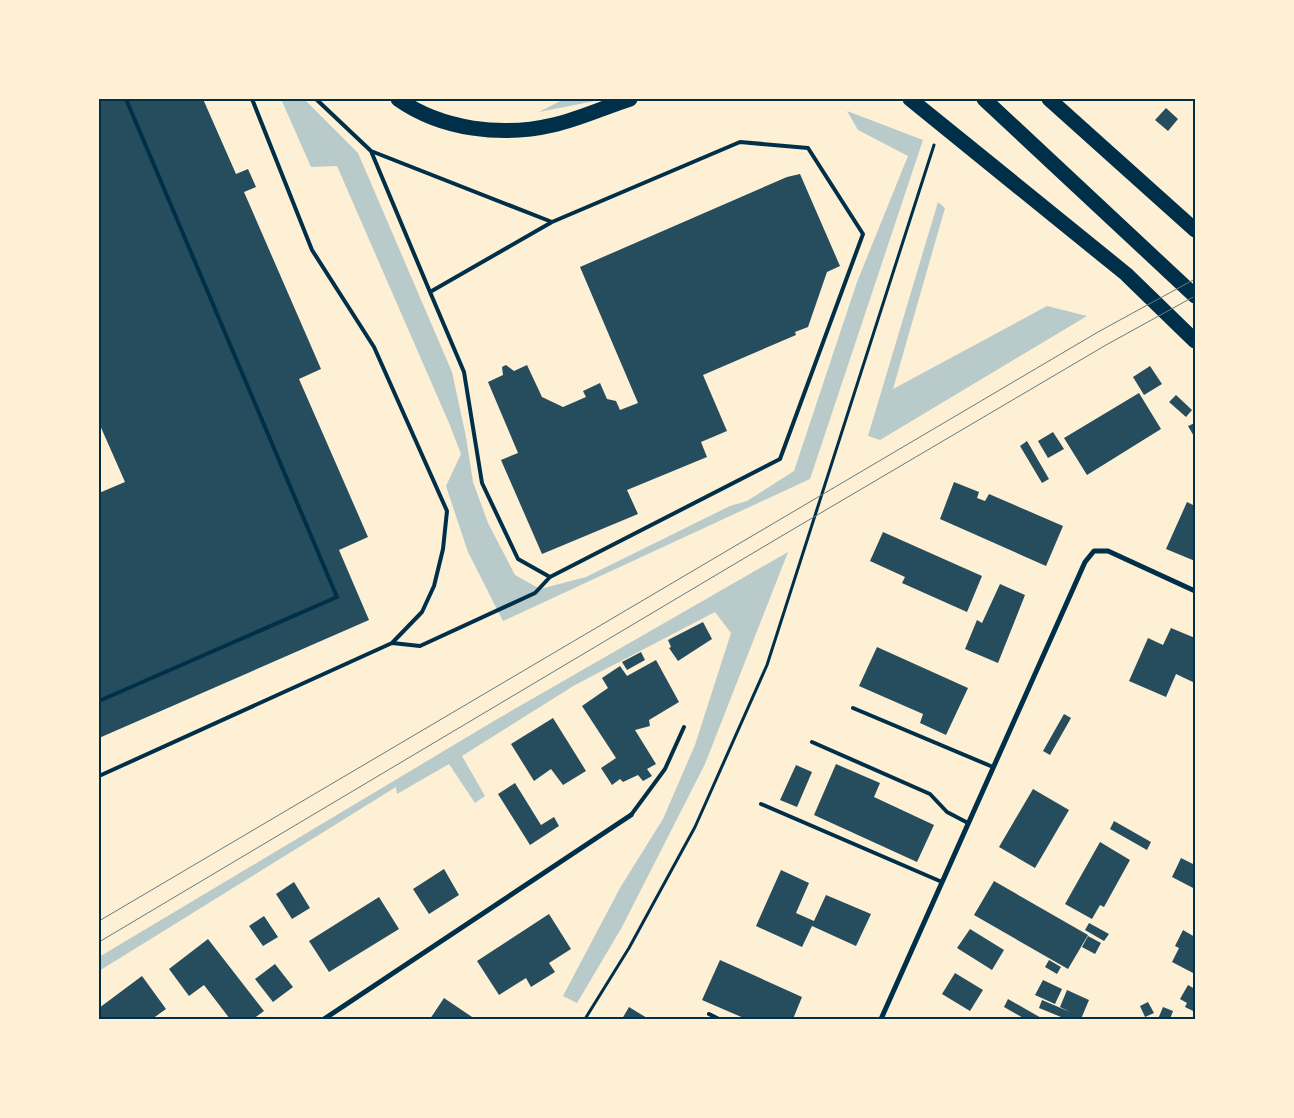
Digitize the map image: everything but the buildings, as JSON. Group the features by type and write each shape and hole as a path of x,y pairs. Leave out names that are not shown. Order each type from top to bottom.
{"highway":[{"path":"398,99 442,121 478,129 516,131 554,124 630,99"},
{"path":"910,99 1126,274 1195,342"},
{"path":"984,99 1195,296"},
{"path":"1049,99 1195,230"}],"street":[{"path":"881,1019 1085,562 1094,551 1108,551 1195,591"},
{"path":"324,1019 632,815"}],"lane":[{"path":"99,701 337,597 126,99"},
{"path":"99,776 392,643 422,612 434,586 444,549 447,511 374,347 312,250 252,99"},
{"path":"316,99 371,151 552,222"},
{"path":"392,643 420,646 535,593 550,577 780,459 863,234 808,148 740,142 552,222 430,292"},
{"path":"371,151 464,372 482,483 518,559 550,577"},
{"path":"853,708 993,767"},
{"path":"632,815 665,769 684,727"},
{"path":"812,742 930,794 947,812 968,823"},
{"path":"760,804 942,882"},
{"path":"709,1014 719,1019"}],"path":[{"path":"585,1019 629,948 695,827 767,665 809,529 934,145"}],"shaded area":[{"path":"281,99 304,99 358,153 452,372 466,437 473,482 488,523 515,575 540,589 586,577 730,506 747,501 794,471 857,282 908,156 858,130 847,111 923,140 810,479 503,621 468,552 446,486 461,454 449,423 337,166 311,167"},
{"path":"564,99 605,99 539,112"},
{"path":"938,202 945,208 893,389 1047,306 1087,316 880,440 868,436"},
{"path":"788,552 705,764 622,927 577,1003 563,996 620,888 663,819 695,745 731,633 715,612 575,685 462,756 485,796 475,803 449,764 397,794 396,787 99,971 99,957 499,718"}],"tram line":[{"path":"99,921 1098,332 1195,279"},
{"path":"99,942 785,534 1106,345 1195,296"}]}
